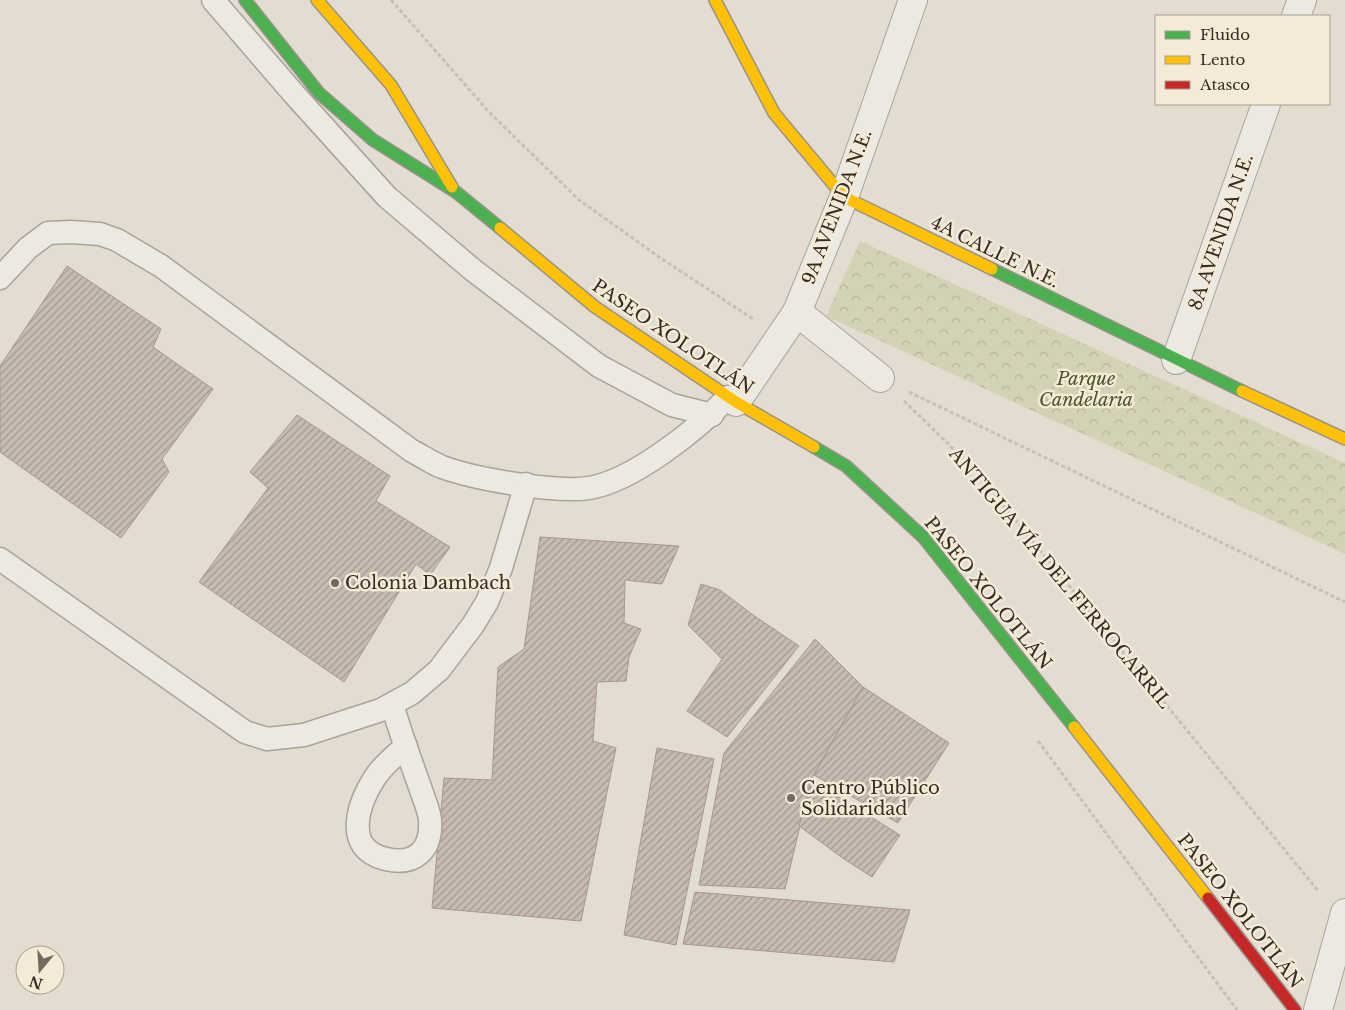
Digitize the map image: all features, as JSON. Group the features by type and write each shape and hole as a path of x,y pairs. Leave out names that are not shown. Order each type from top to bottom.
{"street":[{"name":"PASEO XOLOTLÁN","path":"244,0 319,93 373,140 456,192 595,307 732,399 846,466 922,537 1019,657 1295,1010"},
{"name":"PASEO XOLOTLÁN","path":"317,0 391,85 456,192"},
{"name":"4A CALLE N.E.","path":"715,0 774,113 844,197 1176,360 1345,439"},
{"name":"9A AVENIDA N.E.","path":"732,399 797,312 844,197 913,0"},
{"path":"1296,15 1302,0"},
{"name":"8A AVENIDA N.E.","path":"1176,360 1266,105"},
{"path":"797,312 880,378"},
{"path":"1318,1010 1344,916"}],"lane":[{"path":"214,0 294,94 387,198 473,270 599,366 672,405 712,415"},
{"path":"0,278 28,248 48,234 71,232 100,234 117,240 162,266 412,451 442,467 486,478 559,488 590,488 631,474 732,399"},
{"path":"0,559 245,732 267,739 304,735 381,710 412,693 439,670 474,625 487,602 501,568 526,484"},
{"path":"392,704 406,746 430,818 427,845 418,856 410,860 393,861 380,858 370,852 360,841 356,828 360,809 376,776 406,746"}],"path":[{"path":"391,0 489,112 579,200 662,259 780,337"},
{"path":"880,378 1345,602"},
{"name":"ANTIGUA VÍA DEL FERROCARRIL","path":"880,378 972,466 1344,916"},
{"path":"1036,738 1238,1010"}],"green space":[{"name":"Parque Candelaria","path":"860,241 1345,463 1345,554 826,316"}],"building":[{"path":"67,266 161,329 153,347 213,389 162,459 169,472 121,538 0,452 0,366"},
{"name":"Colonia Dambach","path":"297,415 390,476 376,501 450,547 430,575 416,564 344,682 199,582 268,488 250,472"},
{"path":"540,537 679,546 662,584 625,580 624,623 641,629 629,657 626,681 597,682 593,741 616,748 581,921 432,908 444,778 492,780 498,667 524,649"},
{"path":"701,584 720,590 799,646 727,737 687,711 722,659 688,625"},
{"path":"815,639 863,687 811,780 785,889 699,885 724,753"},
{"path":"863,687 949,743 898,823 814,775"},
{"path":"657,748 714,759 676,945 624,935"},
{"path":"811,780 900,835 872,877 799,826"},
{"path":"695,892 910,910 894,962 683,944"}],"traffic: fast":[{"path":"245,0 319,93 373,140 456,192 500,228"},
{"path":"992,269 1242,391"},
{"path":"814,447 846,466 923,537 1074,727"}],"traffic: slow":[{"path":"317,0 391,85 452,187"},
{"path":"715,0 774,113 844,197 992,269"},
{"path":"500,228 595,307 736,402 814,447"},
{"path":"1242,391 1345,439"},
{"path":"1074,727 1208,898"}],"traffic: jam":[{"path":"1208,898 1295,1010"}],"place":[{"name":"Colonia Dambach","path":"335,583"},
{"name":"Centro Público Solidaridad","path":"791,798"}]}
